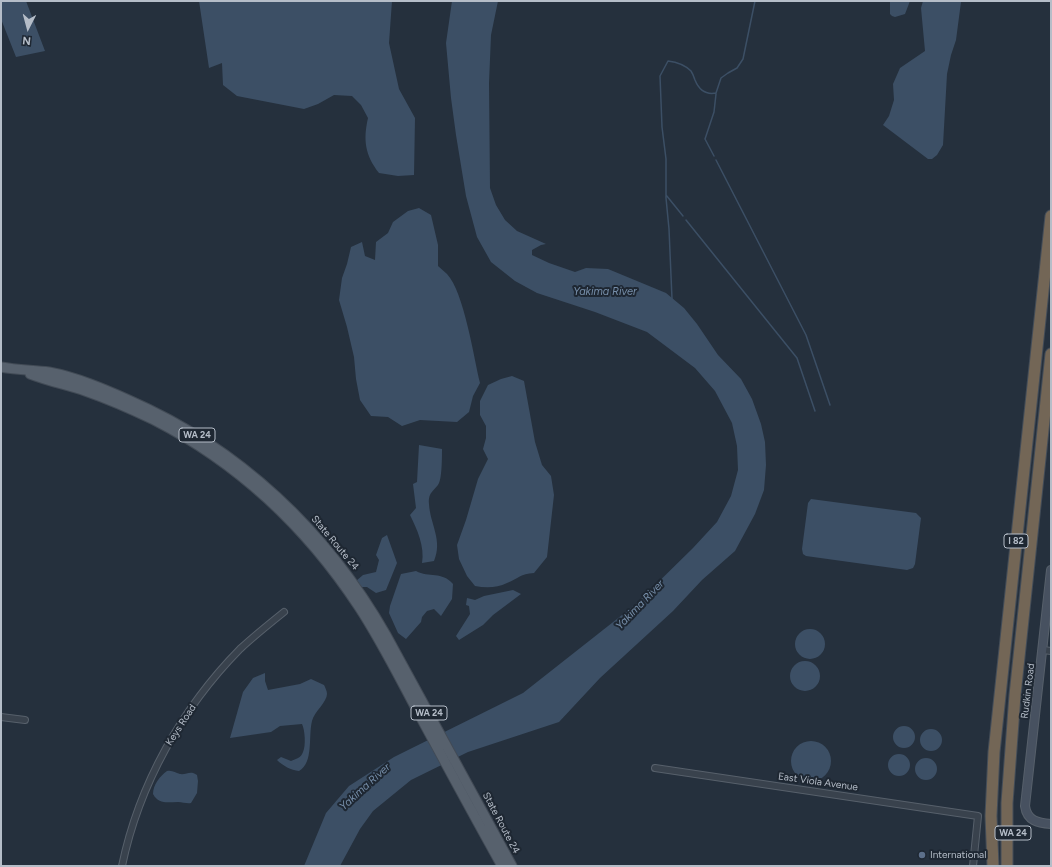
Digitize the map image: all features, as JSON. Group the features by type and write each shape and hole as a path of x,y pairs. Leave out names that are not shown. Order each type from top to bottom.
{"highway":[{"name":"I 82","path":"992,866 991,816 999,690 1051,216"},
{"name":"I 82","path":"1007,866 1007,803 1015,696 1051,354"},
{"name":"WA 24","path":"1014,866 1012,800 1016,729 1015,696"},
{"name":"WA 24","path":"987,866 991,816"}],"main road":[{"name":"State Route 24","path":"1,367 17,370 49,372 97,387 143,406 205,440 241,466 273,492 308,527 335,566 377,636 502,866"},
{"name":"State Route 24","path":"335,566 356,586 380,624 512,866"}],"street":[{"name":"Rudkin Road","path":"1051,570 1047,651 1025,799 1027,815 1035,822 1051,824"},
{"name":"Keys Road","path":"122,866 132,830 148,785 159,760 181,723 211,682 240,650 259,632 284,612"},
{"path":"1,717 25,720"},
{"name":"East Viola Avenue","path":"655,768 978,816 973,866"}],"water":[{"path":"1,1 26,1 45,51 16,57 1,19"},
{"path":"199,1 392,1 389,43 399,89 415,118 414,175 398,176 379,173 371,160 366,147 366,126 368,118 361,105 352,96 334,95 318,104 304,109 237,96 223,85 222,63 209,68"},
{"name":"Yakima River","path":"452,1 498,1 491,35 489,83 490,188 496,205 505,220 517,231 546,244 532,250 532,255 575,272 586,268 608,269 666,293 684,308 718,355 741,379 752,399 761,424 765,442 766,465 764,490 755,514 735,551 702,580 673,611 600,678 559,722 468,752 411,780 373,811 360,829 340,866 304,866 326,813 349,786 394,757 523,693 636,604 717,522 731,496 738,470 737,446 732,423 715,391 695,368 647,332 595,312 537,293 515,281 491,262 477,237 466,196 456,135 446,43"},
{"path":"890,1 910,1 905,14 895,17 890,14"},
{"path":"923,1 961,1 956,40 947,74 943,145 937,155 932,159 928,159 883,125 889,116 894,100 893,84 900,68 925,51 921,8"},
{"path":"419,208 431,215 438,245 438,266 447,274 458,295 468,326 480,383 473,396 469,412 457,422 420,420 402,426 388,417 371,416 360,400 354,357 339,300 342,278 351,247 362,242 365,256 375,260 376,242 388,233 393,222 408,211"},
{"path":"512,376 524,381 535,442 542,465 551,476 554,495 547,557 534,573 522,575 503,585 495,587 475,586 467,576 459,559 457,545 478,479 488,459 483,449 486,438 486,426 480,415 480,401 488,385"},
{"path":"419,445 442,449 440,480 429,500 430,511 437,539 436,553 434,561 422,563 423,557 418,532 410,515 416,508 413,484 417,482"},
{"path":"811,499 916,513 921,518 915,564 913,568 907,570 806,556 803,554 802,549 808,503"},
{"path":"387,535 397,563 386,590 376,593 367,587 362,587 356,581 363,575 376,572 379,560 376,555 382,538"},
{"path":"416,571 444,577 449,580 453,584 452,599 441,616 434,609 427,611 422,617 421,622 406,639 398,633 389,613 390,606 401,574"},
{"path":"513,590 521,594 493,615 483,625 459,640 456,636 470,614 469,606 466,605 467,598 475,600 484,596"},
{"path":"810,629 821,633 825,644 821,655 810,659 799,655 795,644 799,633"},
{"path":"805,661 816,665 820,676 816,687 805,691 794,687 790,676 794,665"},
{"path":"265,673 265,681 268,690 300,684 311,679 324,685 326,690 327,694 325,700 312,721 310,749 307,762 299,771 287,767 277,760 281,757 291,761 301,756 305,742 302,724 280,726 271,732 230,738 243,692 253,678"},
{"path":"904,726 908,727 914,733 914,741 908,747 904,748 900,747 894,741 893,737 894,733 900,727"},
{"path":"931,729 939,732 942,740 939,748 931,751 923,748 920,740 923,732"},
{"path":"811,741 825,747 831,761 825,775 811,781 797,775 791,761 797,747"},
{"path":"899,754 903,755 909,761 909,769 903,775 899,776 895,775 889,769 888,765 889,761 895,755"},
{"path":"926,758 930,759 936,765 936,773 930,779 926,780 922,779 916,773 915,769 916,765 922,759"},
{"path":"167,771 180,774 192,773 197,775 197,793 191,803 164,802 155,798 153,791 156,784 159,778"}],"waterway":[{"path":"672,299 666,198 666,159 662,127 660,76 668,61 677,63 691,71 697,84 703,91 716,93 721,78 737,68 743,59 755,1"},
{"path":"714,156 705,139 714,112 716,94"},
{"path":"716,160 806,335 830,405"},
{"path":"666,195 683,216"},
{"path":"686,220 797,358 815,411"}],"place":[{"name":"International","path":"922,855"}]}
